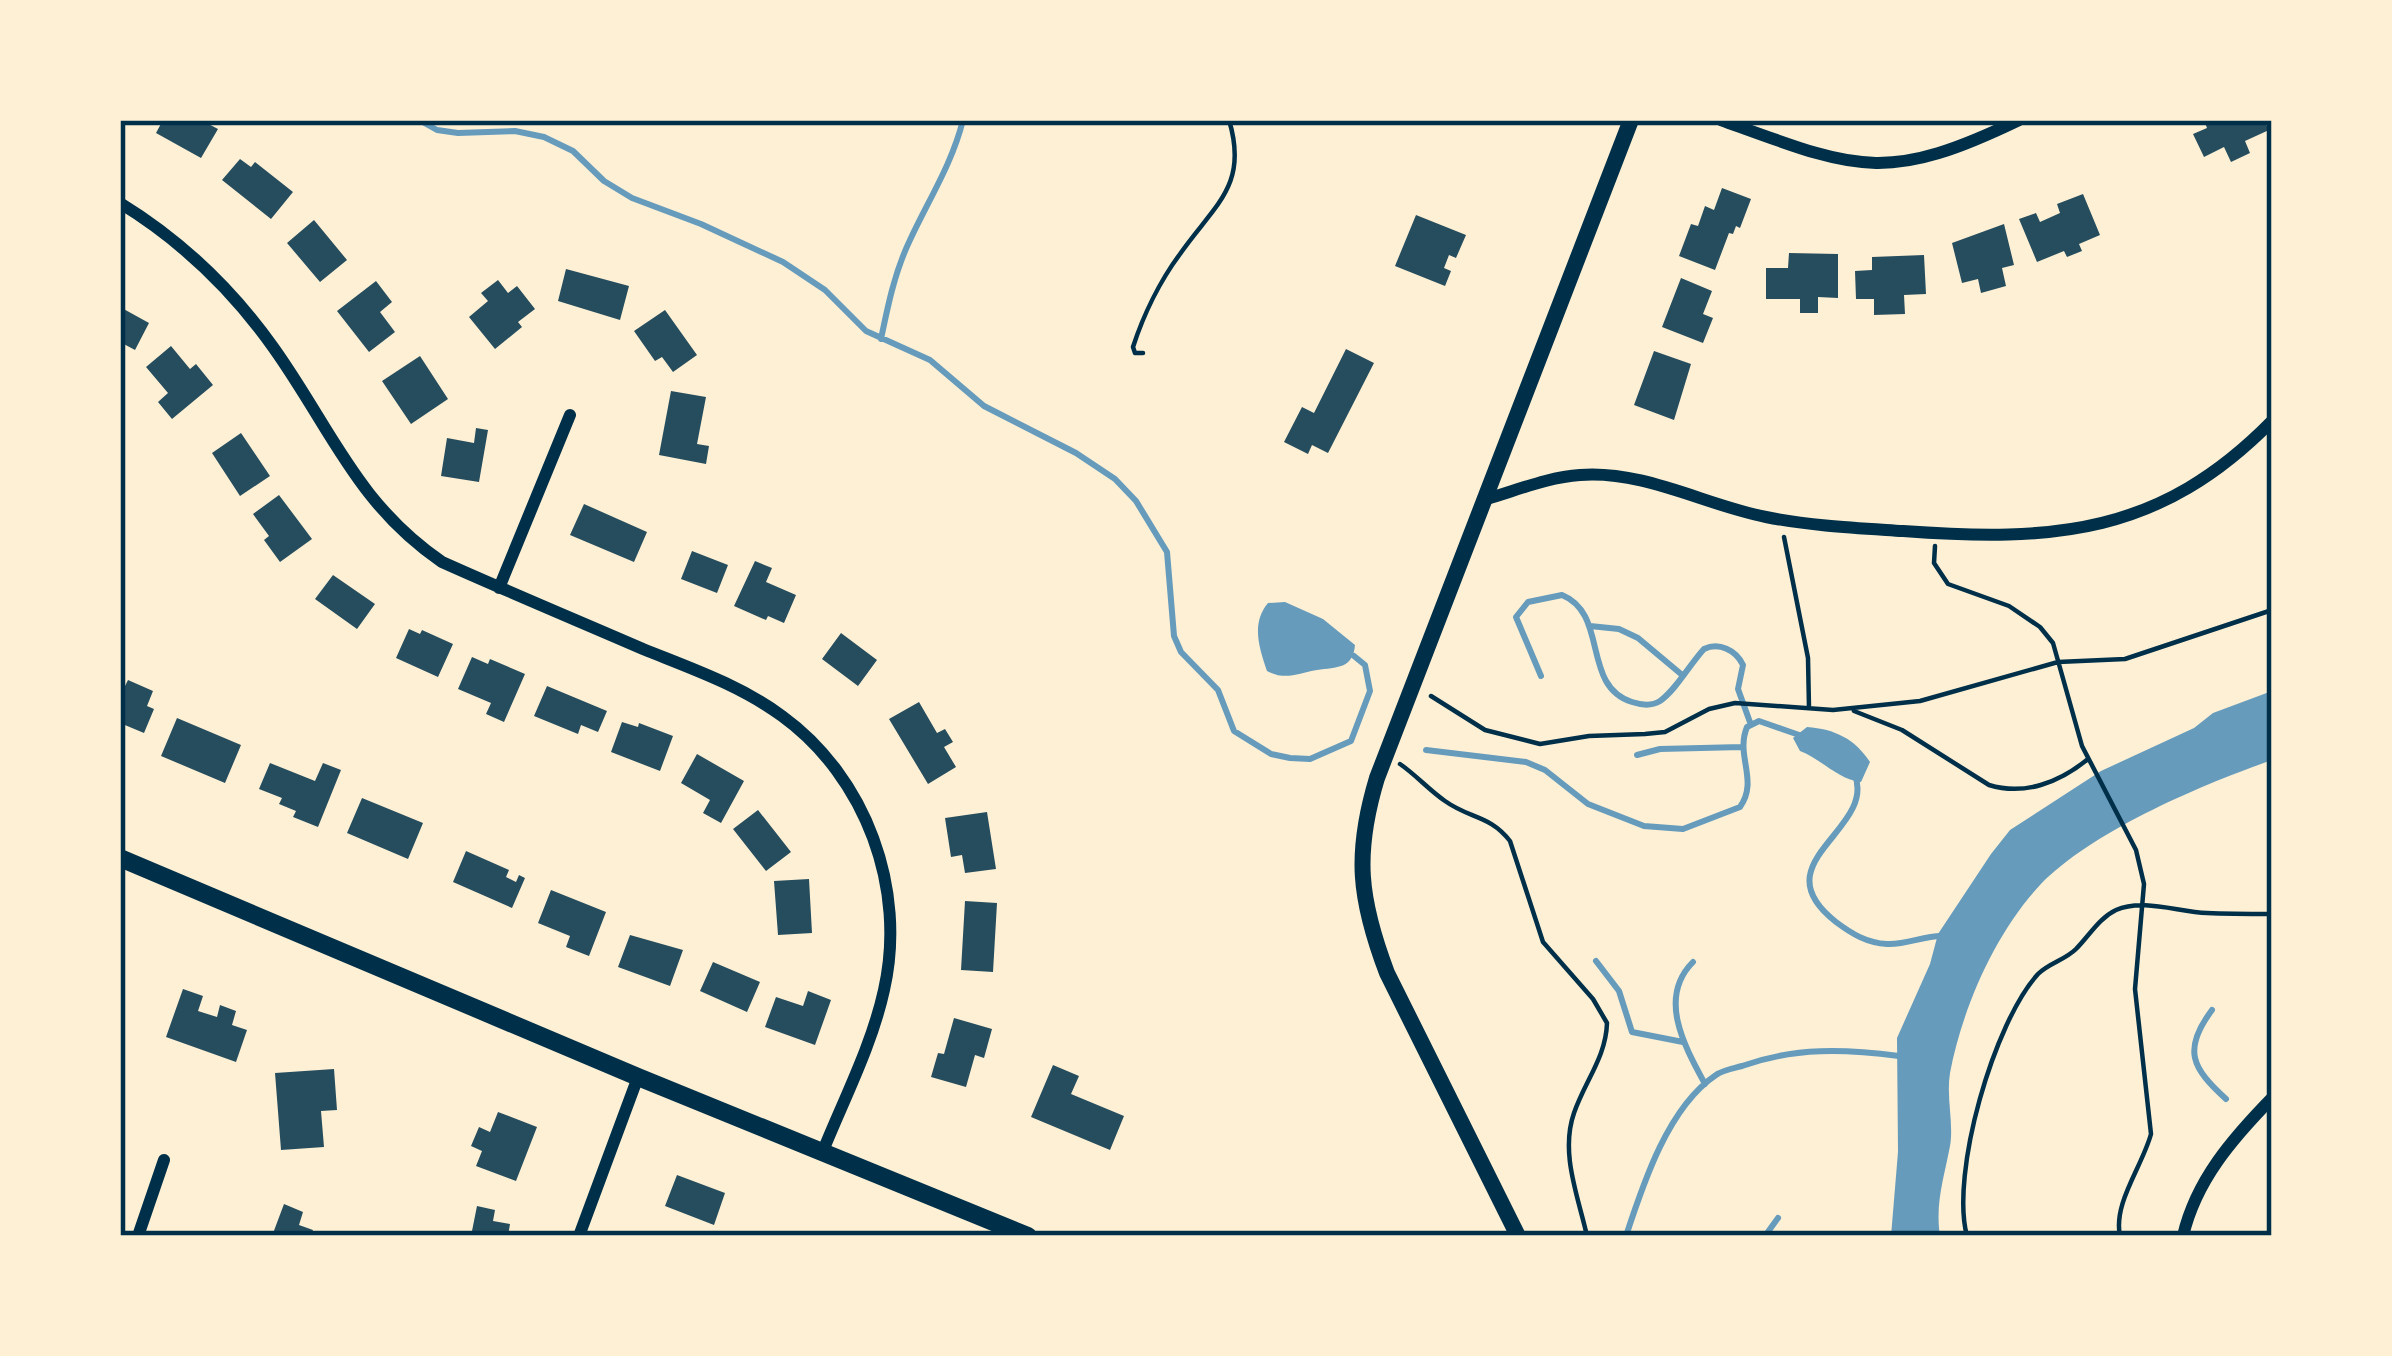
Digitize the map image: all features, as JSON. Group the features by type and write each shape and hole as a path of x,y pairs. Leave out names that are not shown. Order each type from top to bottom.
{"main road":[{"path":"120,858 1028,1236"}],"street":[{"path":"1518,1236 1387,973 1366,911 1360,863 1363,831 1377,778 1630,120"},
{"path":"1721,120 1837,160 1890,165 1935,157 2019,120"},
{"path":"120,203 169,235 231,293 274,349 359,483 391,522 442,562 758,699 810,740 856,799 884,874 890,958 875,1023 823,1151"},
{"path":"499,588 570,415"},
{"path":"1483,500 1540,483 1604,474 1780,520 2021,537 2133,514 2201,480 2238,454 2272,421"},
{"path":"579,1236 638,1077"},
{"path":"2183,1236 2204,1183 2227,1147 2272,1098"},
{"path":"138,1236 164,1160"}],"path":[{"path":"1143,353 1133,347 1139,327 1180,254 1226,197 1236,153 1229,120"},
{"path":"1780,520 1801,608 1811,686 1809,708"},
{"path":"1936,533 1934,563 1948,584 2026,615 2053,643 2070,713 2143,871 2135,989 2151,1134 2117,1220 2120,1236"},
{"path":"1414,683 1485,730 1540,744 1665,732 1709,709 1735,703 1849,710 1920,701 2058,662 2125,659 2272,610"},
{"path":"1849,710 1902,730 1989,785 2006,790 2060,779 2089,760"},
{"path":"1401,764 1443,800 1501,830 1516,859 1543,942 1593,999 1607,1023 1601,1058 1574,1112 1567,1145 1586,1236"},
{"path":"1966,1236 1962,1219 1971,1138 1993,1057 2013,1011 2037,975 2074,951 2114,911 2143,905 2205,914 2272,914"}],"water":[{"path":"1285,602 1323,619 1355,645 1351,659 1337,667 1292,675 1267,671 1259,645 1260,619 1268,603"},
{"path":"2272,691 2272,760 2181,796 2118,828 2062,865 2024,904 1972,998 1950,1073 1951,1137 1939,1201 1940,1236 1891,1236 1898,1152 1897,1038 1938,934 1991,854 2010,830 2101,771 2194,728 2213,713"},
{"path":"1807,727 1835,733 1858,747 1870,762 1861,782 1800,751 1793,738"}],"building":[{"path":"163,120 201,120 218,129 201,158 156,133"},
{"path":"2264,120 2269,130 2245,141 2250,153 2231,162 2224,147 2204,157 2193,134 2207,128 2205,123"},
{"path":"240,159 251,167 255,162 293,192 271,219 222,180"},
{"path":"1722,188 1751,199 1740,228 1729,233 1715,270 1679,256 1691,224 1698,226 1705,206 1714,210"},
{"path":"2083,194 2100,235 2079,244 2082,251 2067,257 2064,251 2037,262 2019,219 2036,213 2040,222 2060,213 2057,204"},
{"path":"1416,215 1466,235 1456,258 1449,255 1444,268 1451,271 1445,286 1395,266"},
{"path":"314,220 347,260 320,282 287,243"},
{"path":"2004,224 2014,265 2002,268 2006,286 1981,293 1978,279 1962,283 1952,243"},
{"path":"1789,253 1838,254 1838,298 1818,297 1818,313 1800,313 1800,299 1766,299 1766,268 1788,268"},
{"path":"1924,255 1926,294 1904,295 1905,314 1874,315 1874,299 1856,299 1855,271 1872,270 1872,257"},
{"path":"566,269 629,286 620,320 558,301"},
{"path":"1681,278 1712,291 1703,314 1713,318 1703,343 1662,327"},
{"path":"498,280 508,293 517,286 535,309 495,349 469,317 488,301 481,293"},
{"path":"376,281 392,302 380,312 395,332 369,352 337,311"},
{"path":"120,307 149,323 135,350 120,342"},
{"path":"665,310 697,355 673,372 662,357 655,361 634,331"},
{"path":"171,346 190,369 196,364 213,385 172,419 158,402 168,393 146,367"},
{"path":"1346,349 1374,363 1328,453 1312,445 1308,454 1284,442 1302,407 1314,413"},
{"path":"1654,351 1691,364 1674,420 1634,405"},
{"path":"420,356 448,399 411,424 382,381"},
{"path":"671,391 706,397 697,444 709,446 706,464 659,455"},
{"path":"476,428 488,430 479,482 441,476 447,438 474,443"},
{"path":"241,433 270,476 240,496 212,453"},
{"path":"279,495 312,539 280,562 253,514"},
{"path":"584,504 647,532 634,562 570,535"},
{"path":"692,551 728,565 717,593 681,579"},
{"path":"755,561 772,568 766,582 796,595 784,623 734,606"},
{"path":"333,575 375,604 357,629 315,599"},
{"path":"409,629 453,644 438,677 396,658"},
{"path":"841,633 877,660 858,686 822,659"},
{"path":"472,657 525,674 504,722 486,714 491,703 458,689"},
{"path":"128,680 153,691 147,706 154,709 144,733 120,723 120,696"},
{"path":"547,686 607,711 598,732 581,725 578,734 534,716"},
{"path":"919,702 937,733 945,729 953,742 944,747 956,767 928,784 889,719"},
{"path":"177,718 241,745 225,783 161,756"},
{"path":"622,722 673,736 660,771 611,752"},
{"path":"697,754 744,781 721,823 703,813 710,800 681,783"},
{"path":"270,763 315,781 323,763 341,770 318,827 293,817 296,811 279,804 282,798 259,789"},
{"path":"362,798 423,823 408,859 347,833"},
{"path":"758,810 791,852 766,871 733,829"},
{"path":"987,812 996,869 965,873 962,855 951,857 945,818"},
{"path":"466,851 509,870 506,877 516,882 519,875 525,878 512,908 453,882"},
{"path":"809,879 812,933 778,935 774,881"},
{"path":"551,890 606,912 589,956 566,947 570,936 538,923"},
{"path":"965,901 997,903 993,972 961,970"},
{"path":"630,935 683,950 670,986 618,967"},
{"path":"713,962 760,982 747,1012 700,991"},
{"path":"183,989 203,996 198,1011 217,1017 220,1005 236,1011 232,1025 247,1030 236,1062 166,1037"},
{"path":"808,991 831,1000 815,1045 765,1027 776,997 803,1006"},
{"path":"954,1018 992,1029 984,1058 975,1055 966,1087 931,1077 938,1053 944,1054"},
{"path":"1053,1065 1079,1076 1071,1094 1124,1116 1110,1150 1031,1117"},
{"path":"334,1069 337,1110 321,1111 324,1147 281,1150 275,1073"},
{"path":"498,1112 537,1127 516,1181 476,1166 482,1151 471,1146 479,1127 490,1132"},
{"path":"677,1175 725,1193 714,1225 665,1206"},
{"path":"284,1204 303,1212 299,1225 313,1230 311,1236 272,1236"},
{"path":"477,1206 495,1210 493,1221 510,1224 508,1236 471,1236"}],"waterway":[{"path":"419,120 437,130 458,133 515,131 544,137 573,151 604,181 632,198 783,262 825,290 866,331 930,360 984,406 1076,453 1115,479 1136,501 1167,552 1174,636 1181,652 1218,690 1234,731 1271,754 1310,759 1351,741 1370,691 1365,665 1354,656"},
{"path":"881,339 900,264 963,120"},
{"path":"1541,676 1516,617 1528,602 1562,595 1586,617 1600,666 1616,694 1635,703 1657,703 1704,649 1721,647 1743,665 1738,689 1751,725"},
{"path":"1590,626 1619,629 1638,638 1681,674"},
{"path":"1426,750 1526,762 1545,770 1588,804 1644,826 1683,829 1740,807 1747,787 1747,727 1759,721 1802,736"},
{"path":"1637,755 1660,749 1742,747"},
{"path":"1855,775 1857,795 1850,813 1814,864 1809,882 1816,901 1836,922 1873,942 1894,944 1943,936"},
{"path":"1596,961 1619,991 1632,1032 1683,1042"},
{"path":"1693,962 1682,976 1676,1007 1683,1039 1705,1084"},
{"path":"2212,1010 2197,1036 2195,1058 2205,1078 2226,1099"},
{"path":"1626,1236 1671,1126 1716,1075 1801,1053 1899,1056"},
{"path":"1765,1236 1778,1218"}]}
